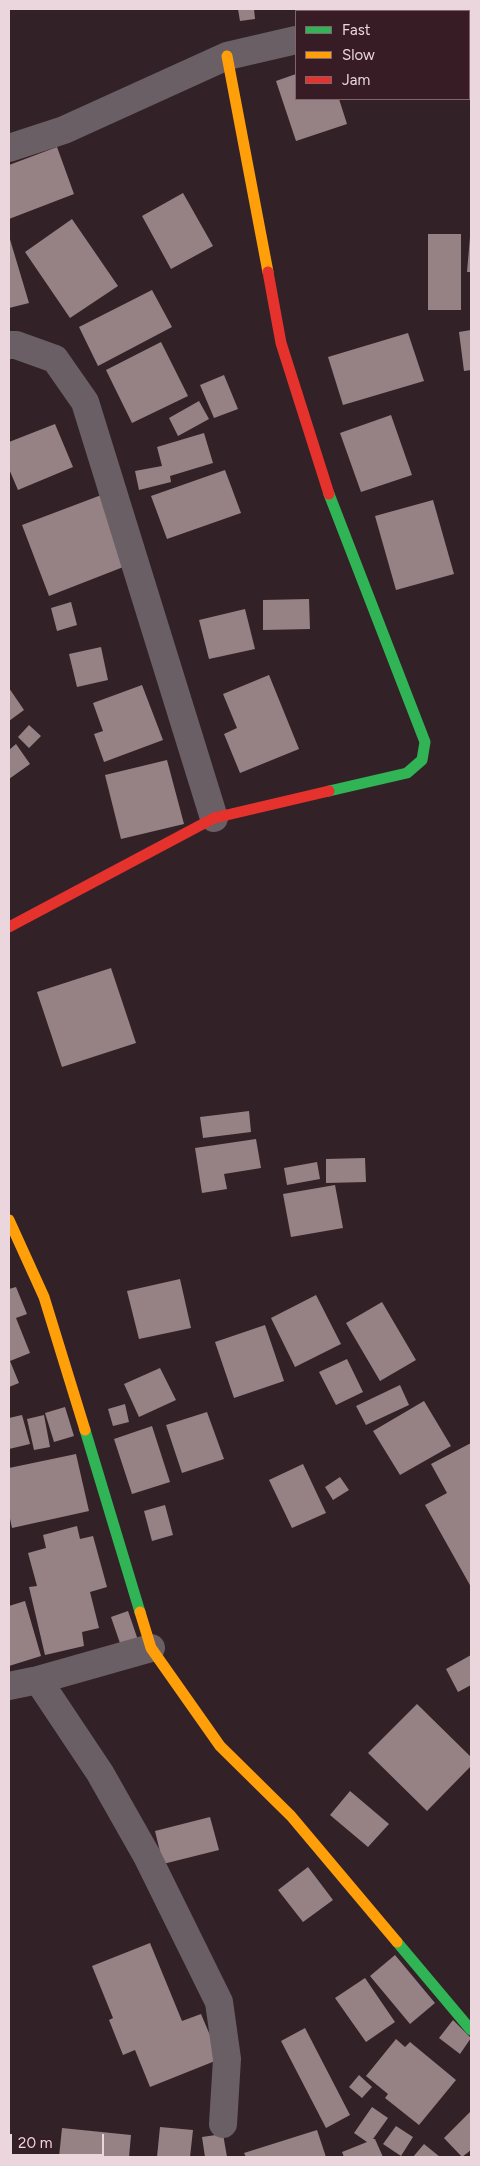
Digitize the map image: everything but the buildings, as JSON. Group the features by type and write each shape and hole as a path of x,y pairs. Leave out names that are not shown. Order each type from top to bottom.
{"street":[{"path":"9,148 64,130 227,56 295,40"},
{"path":"9,927 214,818 407,773 422,760 425,742 321,474 281,342 227,56"},
{"path":"9,345 16,345 55,359 85,402 214,818"},
{"path":"9,1220 44,1297 151,1648 189,1705 220,1746 291,1816 471,2030"},
{"path":"9,1686 38,1680 151,1648"},
{"path":"38,1680 100,1773 147,1856 219,2002 227,2059 223,2124"}],"traffic: fast":[{"path":"329,494 425,742 422,760 407,773 329,791"},
{"path":"85,1430 140,1612"},
{"path":"397,1942 471,2030"}],"traffic: slow":[{"path":"227,56 268,272"},
{"path":"9,1220 44,1297 85,1430"},
{"path":"140,1612 151,1648 220,1746 291,1816 397,1942"}],"traffic: jam":[{"path":"268,272 281,343 329,494"},
{"path":"9,927 214,818 329,791"}]}
